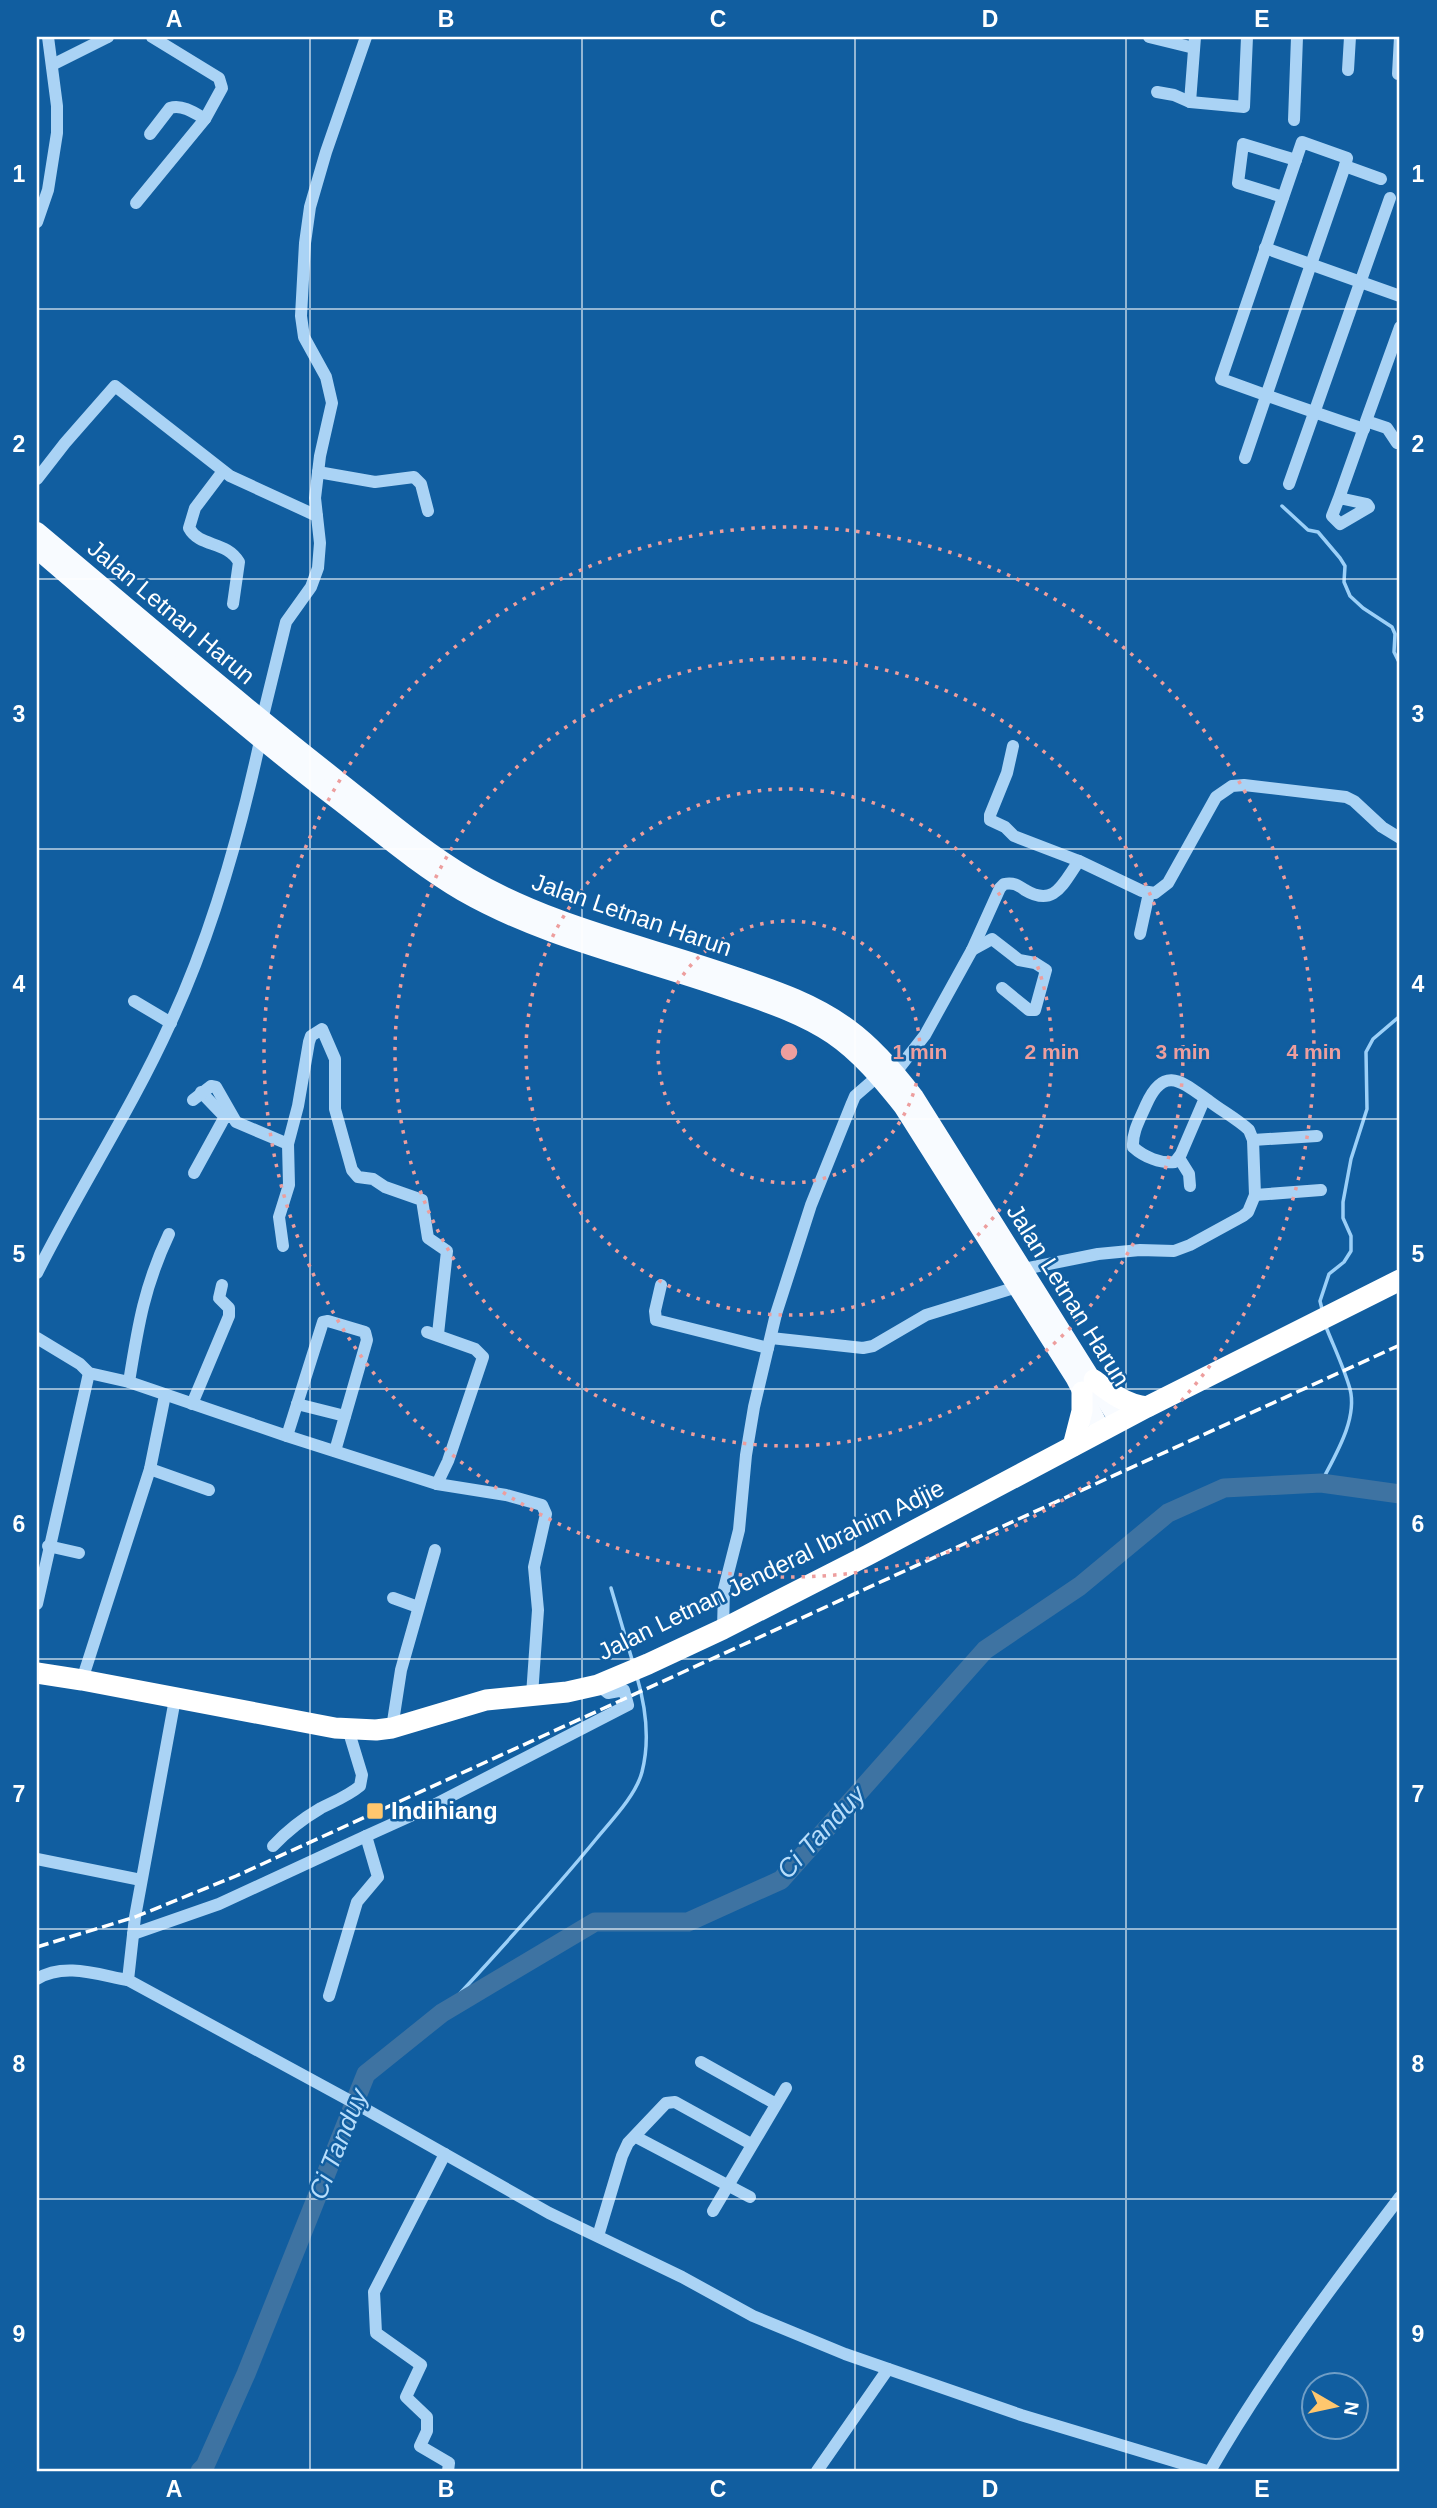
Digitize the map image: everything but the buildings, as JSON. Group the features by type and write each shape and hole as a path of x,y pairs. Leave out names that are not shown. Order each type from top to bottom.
{"highway":[{"name":"Jalan Letnan Jenderal Ibrahim Adjie","path":"37,1674 348,1729 392,1728 486,1700 598,1685 723,1629 1110,1426 1400,1280"},
{"path":"1073,1446 1088,1386 1134,1405 1147,1407"}],"main road":[{"name":"Jalan Letnan Harun","path":"37,530 262,720 432,853 454,877 511,918 555,935 766,1003 806,1020 840,1041 878,1076 932,1139 1024,1269 1110,1426"},
{"name":"Jalan Letnan Harun","path":"37,550 260,741 423,866 560,920 722,971 813,1005 849,1028 896,1073 915,1097 932,1139 1017,1287 1088,1386"}],"street":[{"path":"37,222 48,190 57,133 57,106 48,37"},
{"path":"52,65 108,37"},
{"path":"136,203 205,119 220,93 222,82 152,37"},
{"path":"262,720 286,622 311,587 318,568 320,543 315,498 330,419 332,393 327,377 304,337 301,316 305,243 310,207 326,152 366,37"},
{"path":"1149,37 1195,42 1190,102"},
{"path":"1157,92 1190,102 1244,107 1247,37"},
{"path":"1294,120 1297,37"},
{"path":"1348,70 1350,37"},
{"path":"1398,74 1400,37"},
{"path":"150,134 174,106 205,119"},
{"path":"1245,458 1266,395 1345,166 1347,158 1302,142 1221,379 1266,395 1315,413 1387,428 1397,443"},
{"path":"1283,197 1238,183 1243,144 1296,160"},
{"path":"1345,166 1381,178"},
{"path":"1289,484 1390,198"},
{"path":"1265,248 1400,296"},
{"path":"1339,498 1400,327"},
{"path":"37,479 115,386 223,471 317,516"},
{"path":"223,471 195,508 189,528 192,534 202,541 228,550 239,562 233,604"},
{"path":"318,472 375,482 414,477 421,484 428,511"},
{"path":"37,1273 144,1079 171,1023 209,930 260,741"},
{"path":"1013,746 1007,773 990,820 1005,827 1014,836 1079,861 1149,893 1155,893 1168,883 1208,808 1224,790 1232,786 1244,785 1346,797 1382,827 1400,838"},
{"path":"896,1073 925,1034 972,950 1000,888 1004,884 1016,884 1039,897 1052,895 1058,891 1079,861"},
{"path":"1140,934 1149,893"},
{"path":"972,950 992,939 1019,960 1035,963 1046,970 1033,1011 1002,988"},
{"path":"134,1001 171,1023"},
{"path":"283,1246 279,1217 289,1185 288,1144 299,1105 309,1042 312,1036 323,1029 335,1059 335,1110 352,1170 358,1177 373,1179 385,1187 422,1200 428,1238 447,1251 433,1333 475,1349 483,1357 438,1483"},
{"path":"723,1629 724,1589 739,1530 752,1419 769,1343 811,1205 852,1103 855,1096 878,1076"},
{"path":"1024,1269 1098,1254 1140,1250 1174,1251 1191,1245 1248,1212 1255,1195 1253,1140 1249,1130 1242,1124 1183,1082 1169,1080 1155,1088 1133,1138 1133,1147 1139,1153 1168,1163 1179,1158 1205,1098"},
{"path":"197,1096 247,1128 288,1144"},
{"path":"194,1173 228,1117"},
{"path":"1253,1140 1317,1136"},
{"path":"1179,1158 1189,1174 1190,1186"},
{"path":"1255,1195 1321,1190"},
{"path":"129,1382 147,1287 169,1234"},
{"path":"192,1404 229,1316 229,1308 219,1298 222,1285"},
{"path":"661,1285 655,1311 656,1320 769,1343 863,1348 873,1346 926,1315 1017,1287"},
{"path":"287,1436 321,1326 328,1321 365,1332 367,1335 335,1451"},
{"path":"37,1338 80,1364 89,1373 129,1382 287,1436 438,1483 531,1500 545,1508 545,1524 534,1567 538,1610 532,1695"},
{"path":"37,1604 89,1373"},
{"path":"82,1680 149,1469 165,1395"},
{"path":"297,1404 345,1416"},
{"path":"149,1469 209,1490"},
{"path":"48,1546 79,1553"},
{"path":"392,1728 401,1670 435,1550"},
{"path":"393,1598 418,1606"},
{"path":"133,1934 219,1903 366,1836 450,1797 628,1705 624,1690 608,1693 598,1685"},
{"path":"128,1980 142,1880 176,1699"},
{"path":"273,1846 282,1836 320,1809 351,1794 360,1786 362,1775 348,1729"},
{"path":"329,1996 357,1902 378,1877 366,1836"},
{"path":"37,1859 142,1880"},
{"path":"37,1979 57,1971 72,1970 128,1980 549,2213 682,2277 753,2316 845,2354 1021,2415 1209,2471 1281,2359 1400,2197"},
{"path":"701,2062 776,2105"},
{"path":"713,2211 786,2088"},
{"path":"598,2236 622,2155 628,2143 662,2106 675,2102 751,2144"},
{"path":"636,2137 750,2197"},
{"path":"444,2154 374,2292 376,2333 421,2365 406,2397 427,2417 427,2431 420,2446 449,2463 448,2471"},
{"path":"817,2471 888,2369"}],"waterway":[{"path":"1282,506 1308,530 1318,532 1340,558 1345,566 1344,582 1350,596 1392,627 1395,634 1394,652 1400,664"},
{"path":"1322,1309 1320,1301 1329,1274 1344,1262 1351,1251 1351,1236 1343,1218 1343,1202 1351,1159 1367,1109 1366,1052 1373,1039 1400,1016"},
{"path":"1321,1483 1348,1426 1352,1401 1348,1381 1326,1327"},
{"name":"Ci Tanduy","path":"200,2471 205,2466 246,2374 366,2074 442,2013 595,1922 688,1922 781,1880 985,1650 1080,1586 1168,1513 1224,1488 1321,1483 1400,1494"},
{"path":"611,1588 633,1663"},
{"path":"442,2013 560,1882 635,1789 642,1772 646,1736 645,1713 637,1677"}],"railway":[{"path":"37,1947 135,1917 236,1876 1400,1345"}],"place":[{"name":"Indihiang","path":"375,1811"}]}
